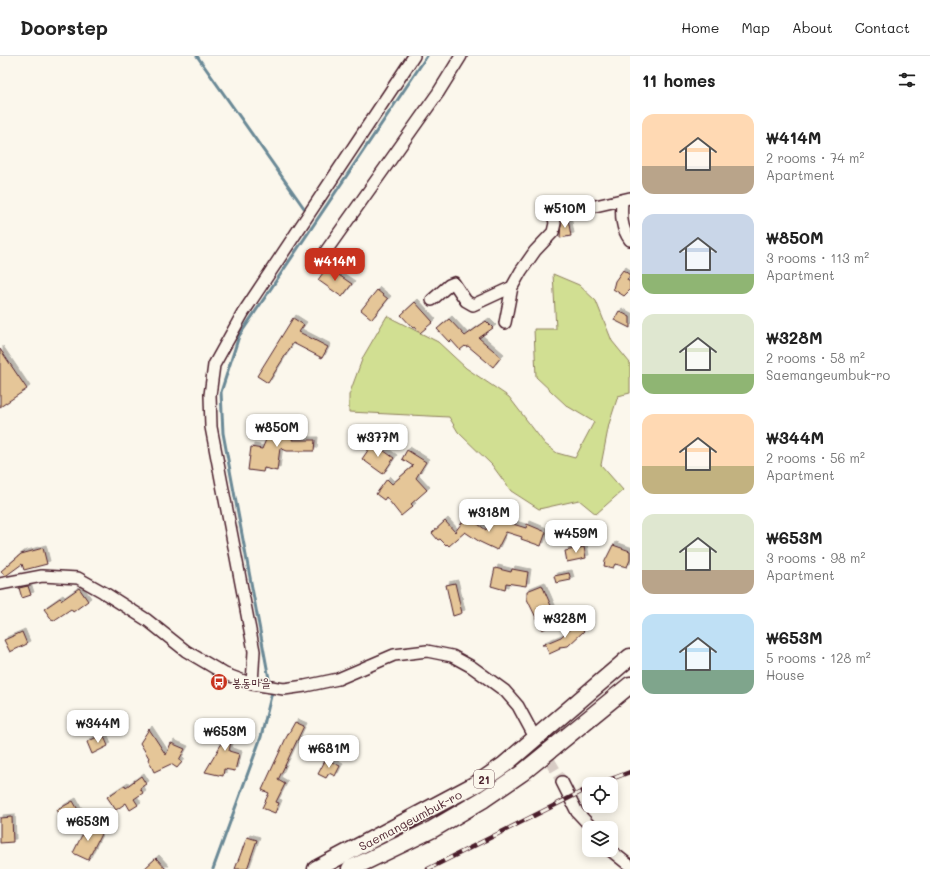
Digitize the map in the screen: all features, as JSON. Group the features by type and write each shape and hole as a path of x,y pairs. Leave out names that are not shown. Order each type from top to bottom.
{"highway":[{"name":"Saemangeumbuk-ro","path":"316,869 478,783 504,765 630,657"},
{"name":"Saemangeumbuk-ro","path":"350,869 433,829 484,799 522,773 630,685"}],"street":[{"path":"252,684 254,651 211,427 210,395 214,365 243,313 414,56"},
{"path":"326,251 438,93 461,56"},
{"path":"505,323 512,287 535,251 553,232 555,223 553,214 626,200 622,226 625,234 630,240"},
{"path":"432,300 449,285 454,284 466,301 472,305 512,287"},
{"path":"0,584 42,576 78,578 147,620 186,651 225,674 252,684 284,689 338,679 394,655 428,651 452,656 472,667 505,691 518,706 532,732"},
{"path":"562,782 577,812 585,821"},
{"path":"618,856 630,866"}],"green space":[{"path":"553,274 579,285 596,301 612,341 630,363 630,393 618,396 609,424 601,465 623,490 596,514 579,500 539,509 511,491 492,465 458,432 449,417 349,412 349,395 363,357 387,316 438,342 466,368 509,397 545,444 557,453 575,458 594,422 567,406 536,377 534,329 556,329"}],"building":[{"path":"568,219 571,236 560,238 561,220"},
{"path":"327,267 352,284 342,297 318,280"},
{"path":"623,270 630,275 627,280 630,282 630,290 624,296 613,289 615,281"},
{"path":"377,290 388,299 372,319 361,310"},
{"path":"415,302 433,322 420,333 401,315"},
{"path":"619,311 630,317 630,328 614,320"},
{"path":"293,318 304,325 299,332 328,347 322,358 293,343 268,383 257,376"},
{"path":"449,319 465,336 486,321 493,328 479,338 501,357 493,367 468,346 465,346 460,350 451,340 449,342 437,329"},
{"path":"0,349 27,389 0,407"},
{"path":"274,421 296,431 292,440 315,440 314,451 287,451 280,448 277,471 264,468 263,472 248,470 251,447 262,449"},
{"path":"373,443 394,458 383,474 362,459"},
{"path":"407,450 426,462 416,478 427,490 411,504 413,506 401,516 386,497 384,500 376,494 387,479 392,484 413,466 402,459"},
{"path":"467,516 486,530 490,517 526,528 527,524 546,532 541,546 521,539 522,537 506,532 497,550 480,542 465,532 449,546 440,539 438,540 432,533 445,521 455,532"},
{"path":"613,545 630,551 630,560 627,567 615,564 613,568 604,566"},
{"path":"584,547 586,558 567,562 565,551"},
{"path":"43,548 47,564 24,570 22,564 5,576 1,571 21,554"},
{"path":"495,568 511,572 512,569 528,572 526,586 506,583 505,590 491,586"},
{"path":"569,573 571,580 556,583 554,576"},
{"path":"455,583 462,613 453,616 446,585"},
{"path":"542,585 558,622 542,630 527,599 527,591"},
{"path":"28,586 31,595 22,598 19,588"},
{"path":"79,588 88,601 73,612 71,609 53,621 44,609 60,598 62,600"},
{"path":"576,623 584,631 568,646 559,647 560,649 549,654 546,645 542,645 561,637"},
{"path":"22,632 27,644 10,652 4,640"},
{"path":"295,722 304,726 278,780 285,784 276,802 279,803 275,813 262,808 269,793 262,790"},
{"path":"221,727 242,730 241,738 232,737 229,751 239,754 235,771 224,769 223,776 205,772 222,743 213,733"},
{"path":"149,729 166,755 171,743 185,749 179,760 182,762 177,768 171,764 154,772 148,759 149,758 140,743"},
{"path":"103,734 108,746 92,754 87,742"},
{"path":"326,759 340,766 335,776 329,773 326,778 318,774"},
{"path":"141,776 146,784 140,788 143,793 134,799 138,805 130,810 126,803 116,810 107,797 125,785 126,787"},
{"path":"73,801 81,815 66,824 57,810"},
{"path":"12,817 13,842 0,843 0,818"},
{"path":"87,825 102,832 88,860 73,853"},
{"path":"247,837 257,840 247,869 235,869"},
{"path":"156,858 166,869 144,869"}],"waterway":[{"path":"197,56 304,208"},
{"path":"270,684 223,433 221,392 239,336 427,56"},
{"path":"213,869 261,737 272,692 271,689"}],"tunnel":[{"path":"533,732 562,782"}],"railway":[{"path":"617,777 630,772"},
{"path":"428,869 582,792"}],"place":[{"name":"봉동마을","path":"219,682"}]}
